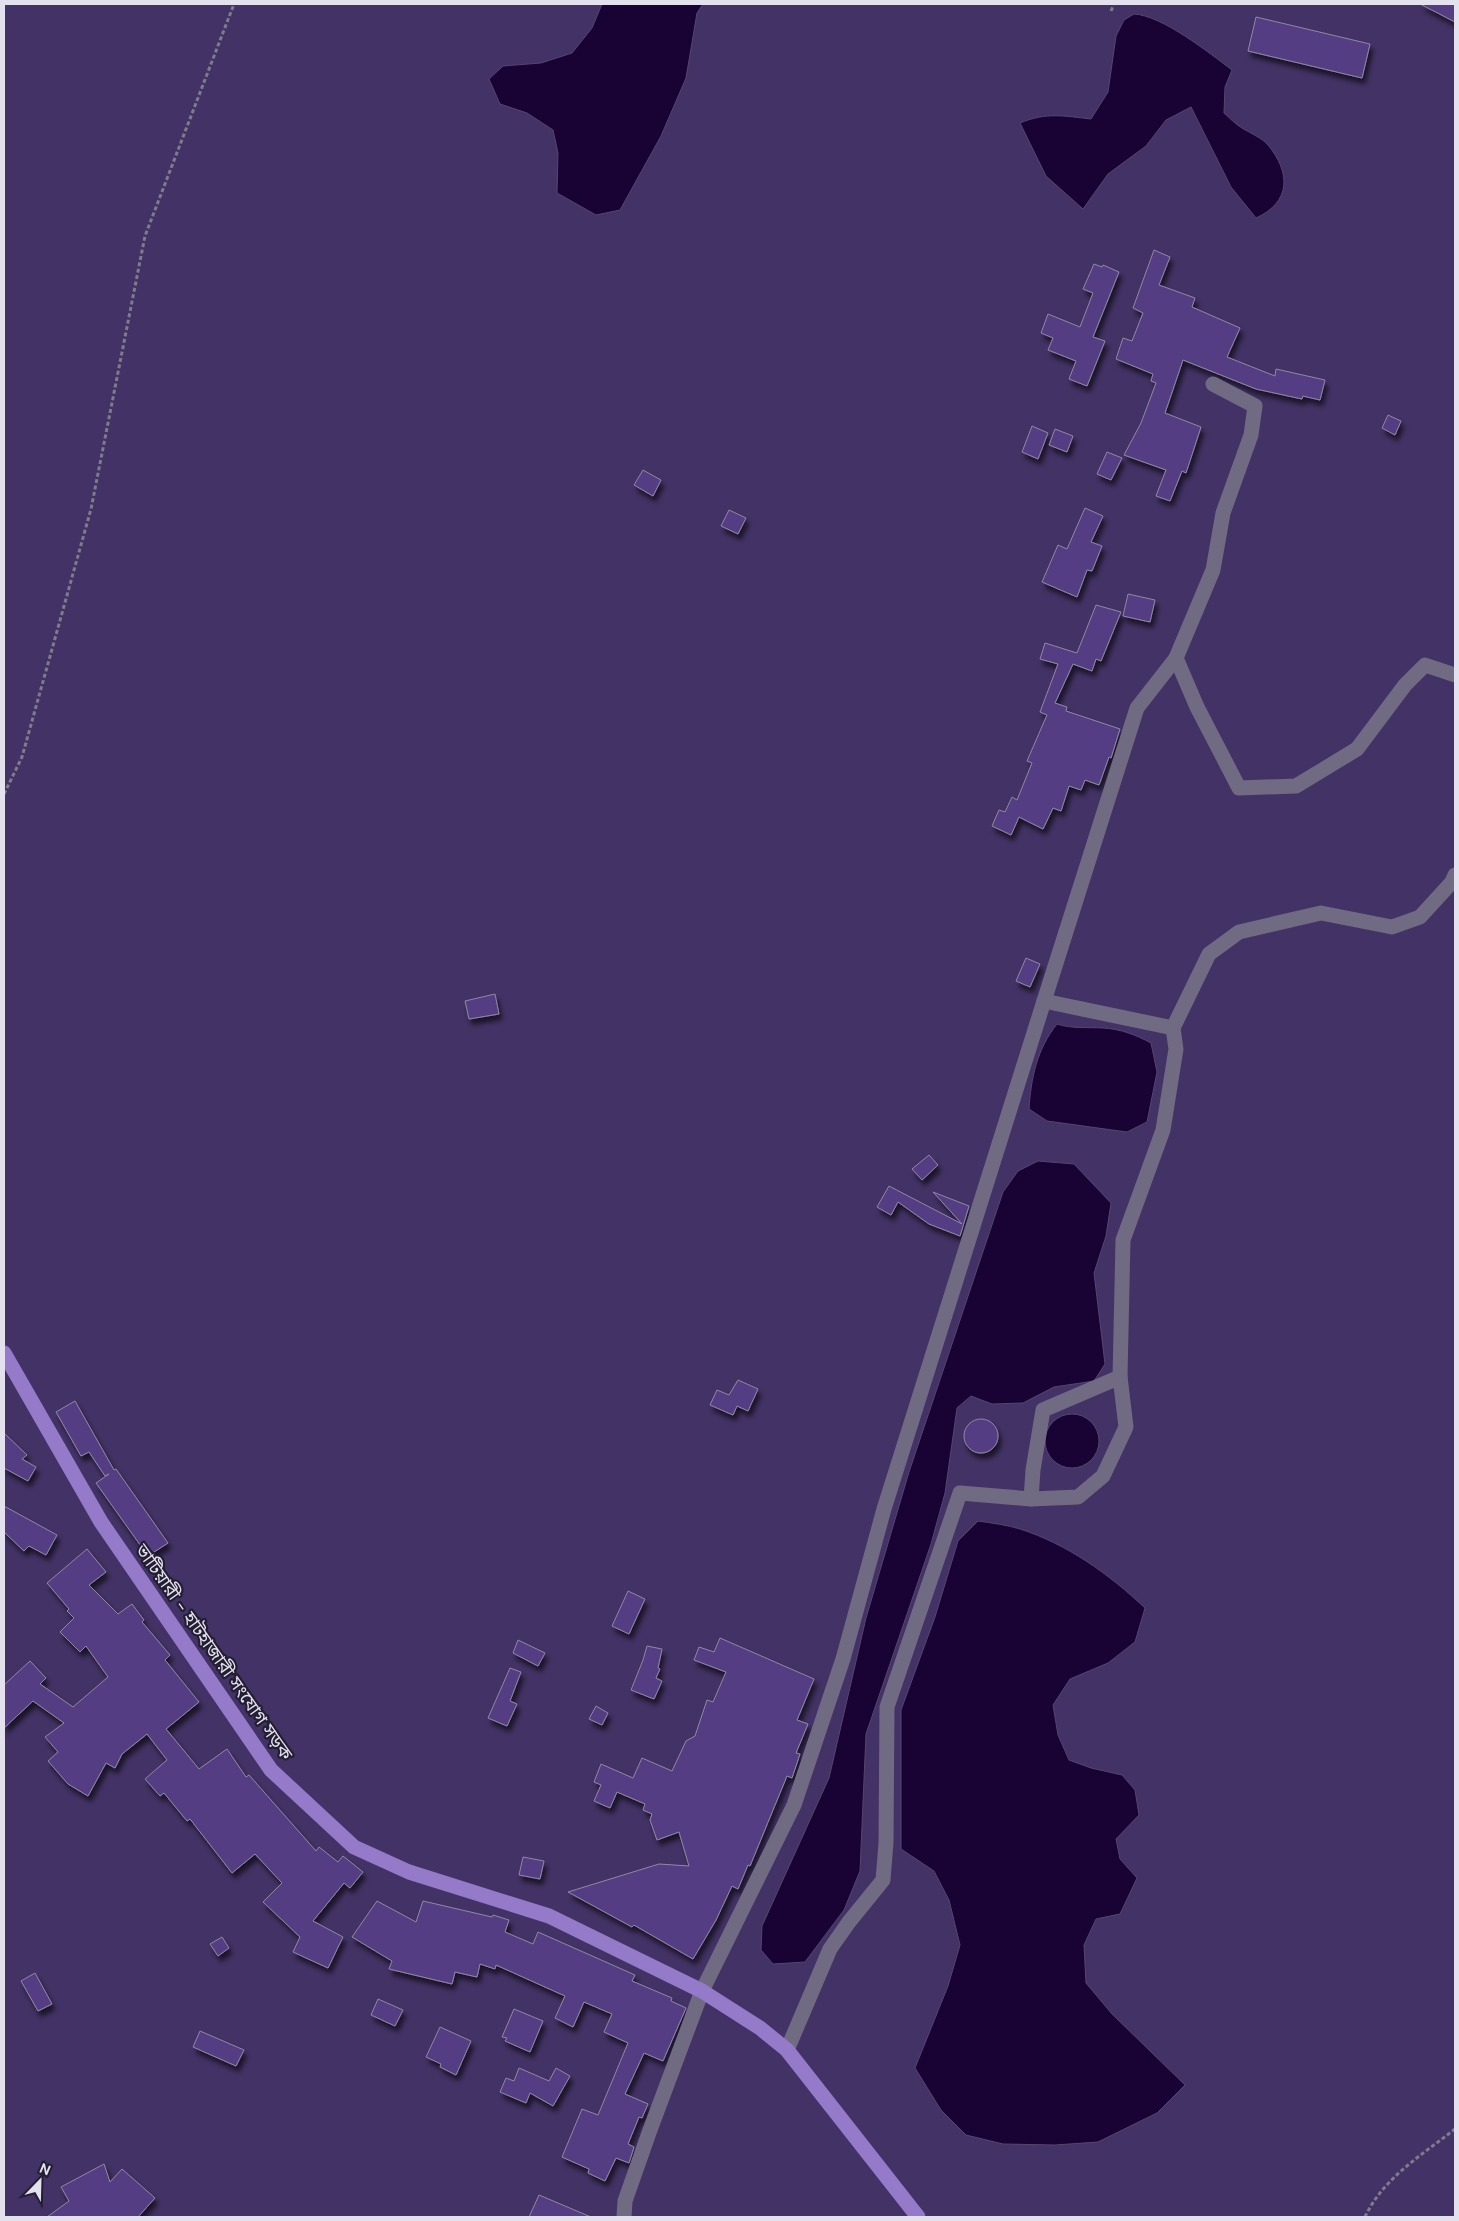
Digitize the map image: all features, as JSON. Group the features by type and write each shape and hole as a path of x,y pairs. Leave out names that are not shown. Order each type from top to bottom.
{"main road":[{"name":"ভাটিয়ারী - হাটহাজারী সংযোগ সড়ক","path":"4,1353 101,1522 271,1770 354,1847 409,1872 550,1916 702,1991 760,2028 787,2050 918,2217"}],"street":[{"path":"624,2217 625,2201 702,1991 794,1805 843,1659 887,1500 1137,708 1176,658 1213,570 1222,513 1251,435 1255,406 1213,384"},
{"path":"1176,658 1197,707 1239,788 1296,786 1357,749 1405,685 1424,665 1455,675"},
{"path":"787,2050 830,1950 849,1922 883,1880 886,1843 887,1707 960,1493 1031,1499 1078,1497 1103,1476 1126,1427 1120,1377 1124,1240 1163,1130 1176,1049 1173,1028 1210,954 1239,932 1321,913 1392,927 1420,917 1452,882 1455,875"},
{"path":"1044,1001 1173,1028"},
{"path":"1031,1499 1033,1470 1043,1410 1120,1377"}],"path":[{"path":"4,794 22,757 91,510 145,236 234,4"},
{"path":"1111,11 1114,4"},
{"path":"1365,2217 1371,2204 1393,2177 1455,2130"}],"shaded area":[{"path":"4,4 1455,4 1455,2217 4,2217"},
{"path":"602,4 703,4 697,13 686,78 661,136 620,210 596,215 557,193 558,153 553,130 527,113 500,104 489,79 503,66 541,63 572,53 592,28"},
{"path":"1134,14 1158,21 1185,36 1232,70 1225,87 1224,113 1239,126 1268,145 1276,156 1284,176 1284,186 1281,195 1276,204 1268,211 1256,218 1231,187 1191,107 1166,120 1146,146 1108,174 1083,209 1046,176 1020,123 1047,116 1091,119 1108,92 1116,36 1124,20"},
{"path":"1057,1024 1122,1031 1151,1043 1157,1072 1147,1122 1127,1132 1047,1121 1029,1109 1031,1086 1036,1064 1044,1043"},
{"path":"1038,1161 1074,1164 1111,1203 1106,1236 1094,1273 1105,1364 1094,1381 1054,1387 1023,1403 992,1404 971,1396 957,1408 945,1493 931,1544 866,1734 860,1871 844,1910 805,1962 773,1964 761,1950 762,1926 829,1778 866,1618 909,1472 1003,1192 1018,1171"},
{"path":"1067,1414 1077,1414 1087,1418 1095,1426 1099,1441 1095,1456 1087,1464 1077,1468 1067,1468 1057,1464 1049,1456 1045,1446 1045,1436 1049,1426 1057,1418"},
{"path":"978,1521 1020,1529 1054,1543 1087,1561 1117,1583 1145,1608 1135,1642 1108,1663 1070,1679 1053,1705 1058,1735 1069,1760 1091,1768 1122,1775 1135,1790 1139,1815 1116,1839 1120,1859 1137,1878 1120,1914 1096,1919 1084,1945 1086,1983 1112,2014 1185,2085 1157,2113 1098,2142 1055,2145 1003,2144 966,2135 941,2110 915,2068 948,1986 960,1945 949,1900 934,1871 901,1849 901,1710 935,1617 958,1541"}],"building":[{"path":"1420,4 1455,4 1455,22"},
{"path":"1256,17 1370,44 1362,78 1248,51"},
{"path":"1154,250 1170,257 1159,285 1195,298 1192,307 1240,328 1227,357 1275,376 1276,369 1325,380 1320,400 1303,396 1302,399 1256,389 1183,360 1165,413 1201,427 1186,473 1182,471 1170,501 1156,496 1166,470 1124,455 1141,423 1156,383 1151,381 1153,374 1116,359 1123,338 1132,341 1143,313 1133,308"},
{"path":"1094,264 1102,267 1103,265 1119,272 1093,337 1105,341 1087,386 1069,379 1076,361 1048,350 1053,338 1041,333 1048,314 1080,327 1093,293 1083,289"},
{"path":"1388,415 1401,421 1395,435 1382,428"},
{"path":"1032,426 1048,433 1038,459 1022,452"},
{"path":"1055,429 1073,436 1067,452 1049,445"},
{"path":"1107,452 1122,458 1111,480 1097,474"},
{"path":"643,470 661,480 653,496 634,485"},
{"path":"1085,508 1103,516 1091,542 1102,546 1092,571 1087,570 1077,597 1042,582 1058,545 1067,549"},
{"path":"729,510 746,518 738,534 721,526"},
{"path":"1128,594 1155,600 1150,622 1123,616"},
{"path":"1096,605 1121,612 1101,661 1096,659 1092,671 1073,664 1055,703 1067,707 1066,711 1120,729 1111,758 1109,757 1099,785 1085,780 1081,790 1069,786 1061,811 1053,808 1043,829 1019,817 1011,835 992,826 999,810 1005,812 1012,797 1017,800 1032,763 1027,761 1047,715 1040,712 1058,664 1040,659 1045,643 1077,653"},
{"path":"1026,958 1040,964 1030,987 1016,981"},
{"path":"495,994 499,1014 469,1019 465,1001"},
{"path":"929,1155 938,1165 922,1180 912,1169"},
{"path":"889,1186 962,1224 933,1192 969,1206 960,1236 929,1224 898,1202 891,1215 877,1207"},
{"path":"738,1380 758,1389 748,1411 737,1406 733,1415 710,1405 717,1390 729,1395"},
{"path":"75,1401 114,1470 116,1469 168,1543 148,1556 96,1483 109,1474 105,1476 89,1452 81,1456 56,1412"},
{"path":"981,1419 993,1424 998,1436 993,1448 981,1453 969,1448 964,1436 969,1424"},
{"path":"4,1433 27,1455 22,1459 36,1467 28,1481 4,1468"},
{"path":"4,1506 57,1535 46,1555 29,1546 24,1551 4,1532"},
{"path":"87,1549 106,1572 89,1585 118,1614 132,1604 144,1620 142,1622 170,1655 165,1660 199,1702 166,1729 199,1769 227,1749 246,1777 249,1775 316,1851 319,1847 338,1862 343,1856 363,1872 350,1888 344,1883 313,1921 343,1937 328,1968 293,1952 300,1937 263,1902 282,1883 255,1854 232,1873 190,1819 187,1821 164,1793 160,1796 145,1779 167,1760 147,1734 122,1754 115,1768 106,1763 88,1796 68,1784 48,1761 58,1752 45,1737 64,1723 33,1701 4,1728 4,1685 30,1661 46,1678 40,1684 73,1707 108,1677 86,1646 80,1652 60,1632 74,1618 67,1611 69,1609 47,1583"},
{"path":"628,1591 645,1599 629,1634 612,1626"},
{"path":"720,1638 814,1679 797,1720 808,1724 796,1753 800,1754 792,1778 787,1776 750,1866 748,1865 738,1889 732,1886 716,1920 693,1959 634,1925 632,1927 568,1892 659,1864 689,1866 679,1832 657,1840 650,1820 652,1814 643,1810 645,1804 617,1792 610,1808 594,1801 601,1785 594,1782 601,1764 633,1778 642,1758 672,1771 686,1741 695,1736 707,1700 713,1702 726,1672 694,1660 699,1647 714,1652"},
{"path":"518,1640 545,1653 538,1666 513,1653"},
{"path":"647,1646 662,1649 658,1668 660,1669 656,1678 662,1681 654,1699 631,1690"},
{"path":"510,1668 521,1672 510,1701 517,1704 507,1726 488,1718"},
{"path":"596,1706 608,1713 602,1725 589,1719"},
{"path":"523,1857 544,1861 540,1879 519,1875"},
{"path":"377,1901 416,1922 423,1901 509,1920 505,1932 533,1944 538,1932 635,1975 632,1981 672,1998 671,2001 686,2008 663,2061 644,2053 625,2094 648,2104 642,2118 639,2117 628,2144 634,2147 629,2163 616,2158 605,2181 588,2173 589,2169 562,2157 582,2109 598,2115 628,2043 604,2032 612,2014 584,2002 573,2027 555,2018 565,1996 496,1965 495,1969 480,1964 477,1977 455,1972 452,1984 389,1969 392,1961 352,1937"},
{"path":"222,1937 229,1948 218,1956 210,1944"},
{"path":"35,1973 52,2004 38,2011 21,1981"},
{"path":"378,1999 403,2010 395,2026 371,2015"},
{"path":"514,2009 543,2021 530,2052 505,2041 507,2038 502,2037"},
{"path":"440,2027 471,2041 456,2075 440,2067 441,2064 426,2057"},
{"path":"200,2031 244,2050 236,2066 193,2047"},
{"path":"519,2068 549,2081 556,2068 570,2076 553,2106 530,2093 526,2103 500,2092 506,2078 514,2081"},
{"path":"104,2164 110,2182 122,2169 155,2198 138,2217 47,2217 69,2201 61,2187"},
{"path":"539,2195 591,2217 529,2217"}]}
